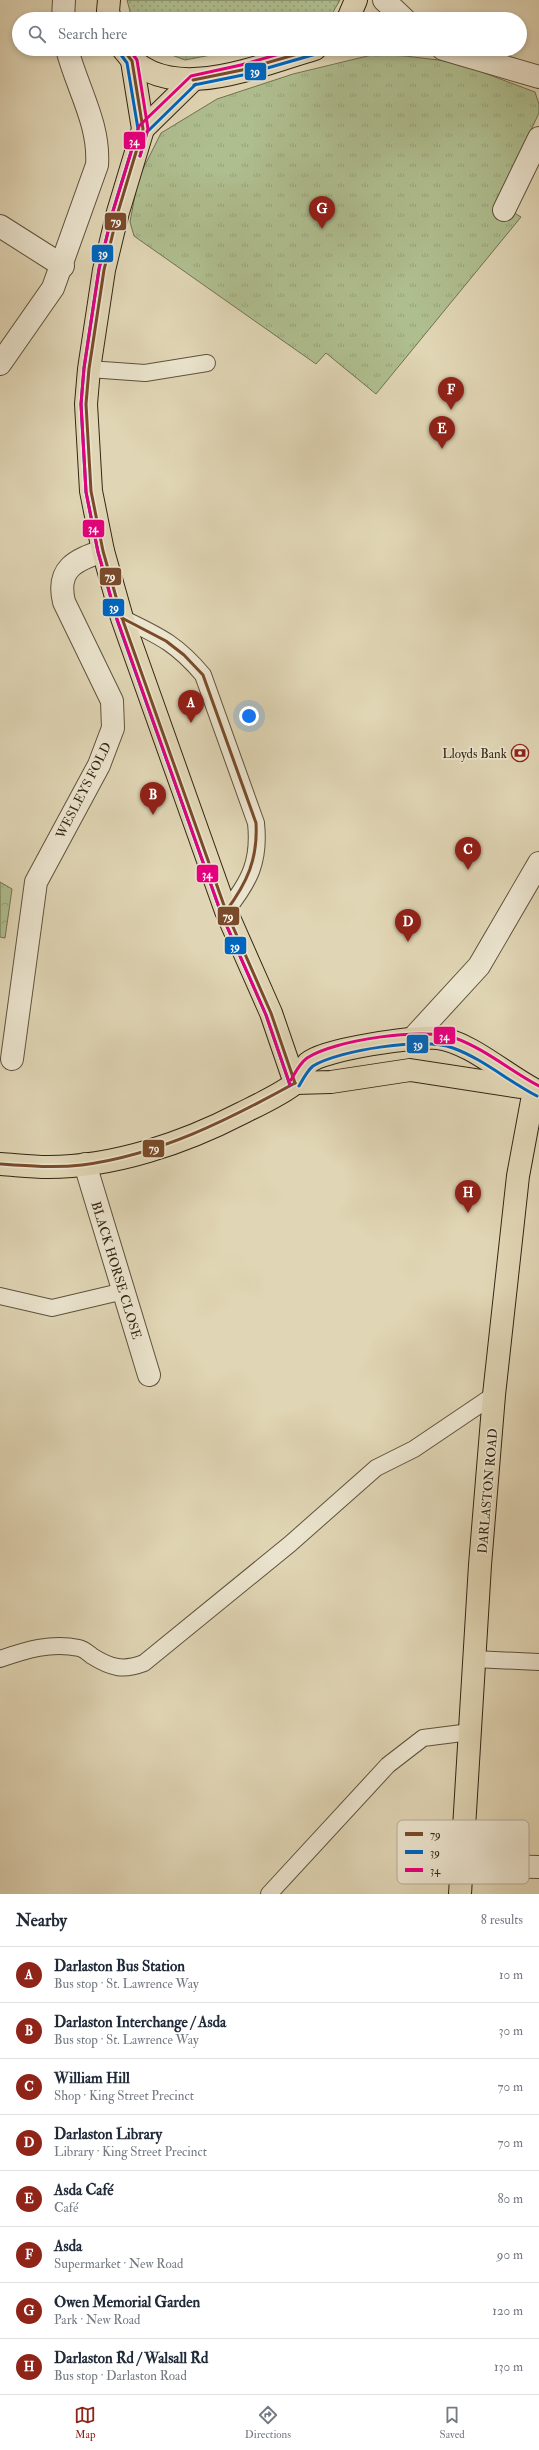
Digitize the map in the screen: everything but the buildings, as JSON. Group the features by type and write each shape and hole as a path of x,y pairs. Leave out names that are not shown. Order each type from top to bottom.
{"main road":[{"path":"351,12 356,0"},
{"path":"127,56 143,129"},
{"path":"129,56 163,77 193,80 242,70 291,56"},
{"path":"193,80 143,129 118,212 104,270 89,369 86,404 91,491 103,551 122,618 226,911 271,1013 295,1083"},
{"path":"0,1164 49,1167 85,1164 142,1153 194,1134 241,1113 295,1083 309,1062 340,1050 412,1039 439,1038 468,1049 537,1091"},
{"path":"295,1083 331,1082 410,1070 452,1075 537,1091"},
{"name":"DARLASTON ROAD","path":"465,1820 474,1659 494,1395 518,1176 537,1091"},
{"name":"DARLASTON ROAD","path":"460,1894 461,1884"}],"street":[{"path":"63,12 64,0"},
{"path":"384,0 397,12"},
{"path":"0,364 53,288 63,266 97,165 98,149 96,131 72,71 69,56"},
{"path":"467,56 539,77"},
{"path":"504,210 539,138"},
{"path":"0,226 63,266"},
{"name":"WESLEYS FOLD","path":"12,1058 36,882 99,765 113,728 112,702 64,602 61,588 70,567 80,559 103,551"},
{"path":"412,1039 479,966 539,863"},
{"name":"BLACK HORSE CLOSE","path":"85,1164 149,1375"},
{"path":"529,1867 539,1867"}],"lane":[{"path":"89,369 145,373 207,363"},
{"path":"122,618 169,641 187,656 203,675 256,823 258,844 253,870 241,892 226,911"},
{"path":"0,1296 52,1308 124,1291"},
{"path":"0,1659 36,1647 80,1648 109,1666 131,1668 144,1663 290,1544 376,1468 414,1448 494,1395"},
{"path":"474,1659 539,1662"},
{"path":"269,1894 388,1765 423,1738 470,1732"}],"green space":[{"path":"127,0 340,0 333,12 130,12"},
{"path":"174,56 206,56 185,60"},
{"path":"368,56 405,56 455,62 535,92 539,104 539,113 497,202 521,217 376,394 326,353 316,364 134,236 130,222 138,179 161,133 217,99 293,74"},
{"path":"0,882 12,889 5,938 0,937"}],"transit line":[{"name":"39","path":"122,56 127,63 138,129 113,211 99,269 84,368 81,404 86,492 98,552 117,620 221,913 266,1015 290,1085"},
{"name":"79","path":"128,56 132,61 143,129 118,212 104,270 89,369 86,404 91,491 103,551 122,618 226,911 271,1013 295,1083"},
{"name":"34","path":"134,56 137,60 148,129 140,156"},
{"name":"34","path":"272,56 241,65 191,76 139,126 113,211 99,269 84,368 81,404 86,492 98,552 117,619 221,913 266,1015 290,1085"},
{"name":"79","path":"193,80 242,70 291,56"},
{"name":"39","path":"194,85 243,75 309,56"},
{"name":"39","path":"140,156 147,132 196,84"},
{"name":"79","path":"122,618 166,641 184,655 203,675 256,823 255,848 250,870 240,890 226,911"},
{"name":"34","path":"291,1080 304,1060 337,1046 379,1037 422,1034 441,1035 455,1038 477,1048 539,1086"},
{"name":"39","path":"299,1086 311,1068 325,1060 361,1050 423,1044 440,1045 453,1048 475,1058 537,1096"},
{"name":"79","path":"0,1164 72,1166 111,1160 138,1153 166,1144 218,1123 295,1083"}],"place":[{"name":"Owen Memorial Garden","path":"322,229"},
{"name":"Asda","path":"451,410"},
{"name":"Asda Café","path":"442,449"},
{"name":"Darlaston Bus Station","path":"191,723"},
{"name":"Lloyds Bank","path":"520,753"},
{"name":"Darlaston Interchange / Asda","path":"153,815"},
{"name":"William Hill","path":"468,870"},
{"name":"Darlaston Library","path":"408,942"},
{"name":"Darlaston Rd / Walsall Rd","path":"468,1213"}]}
